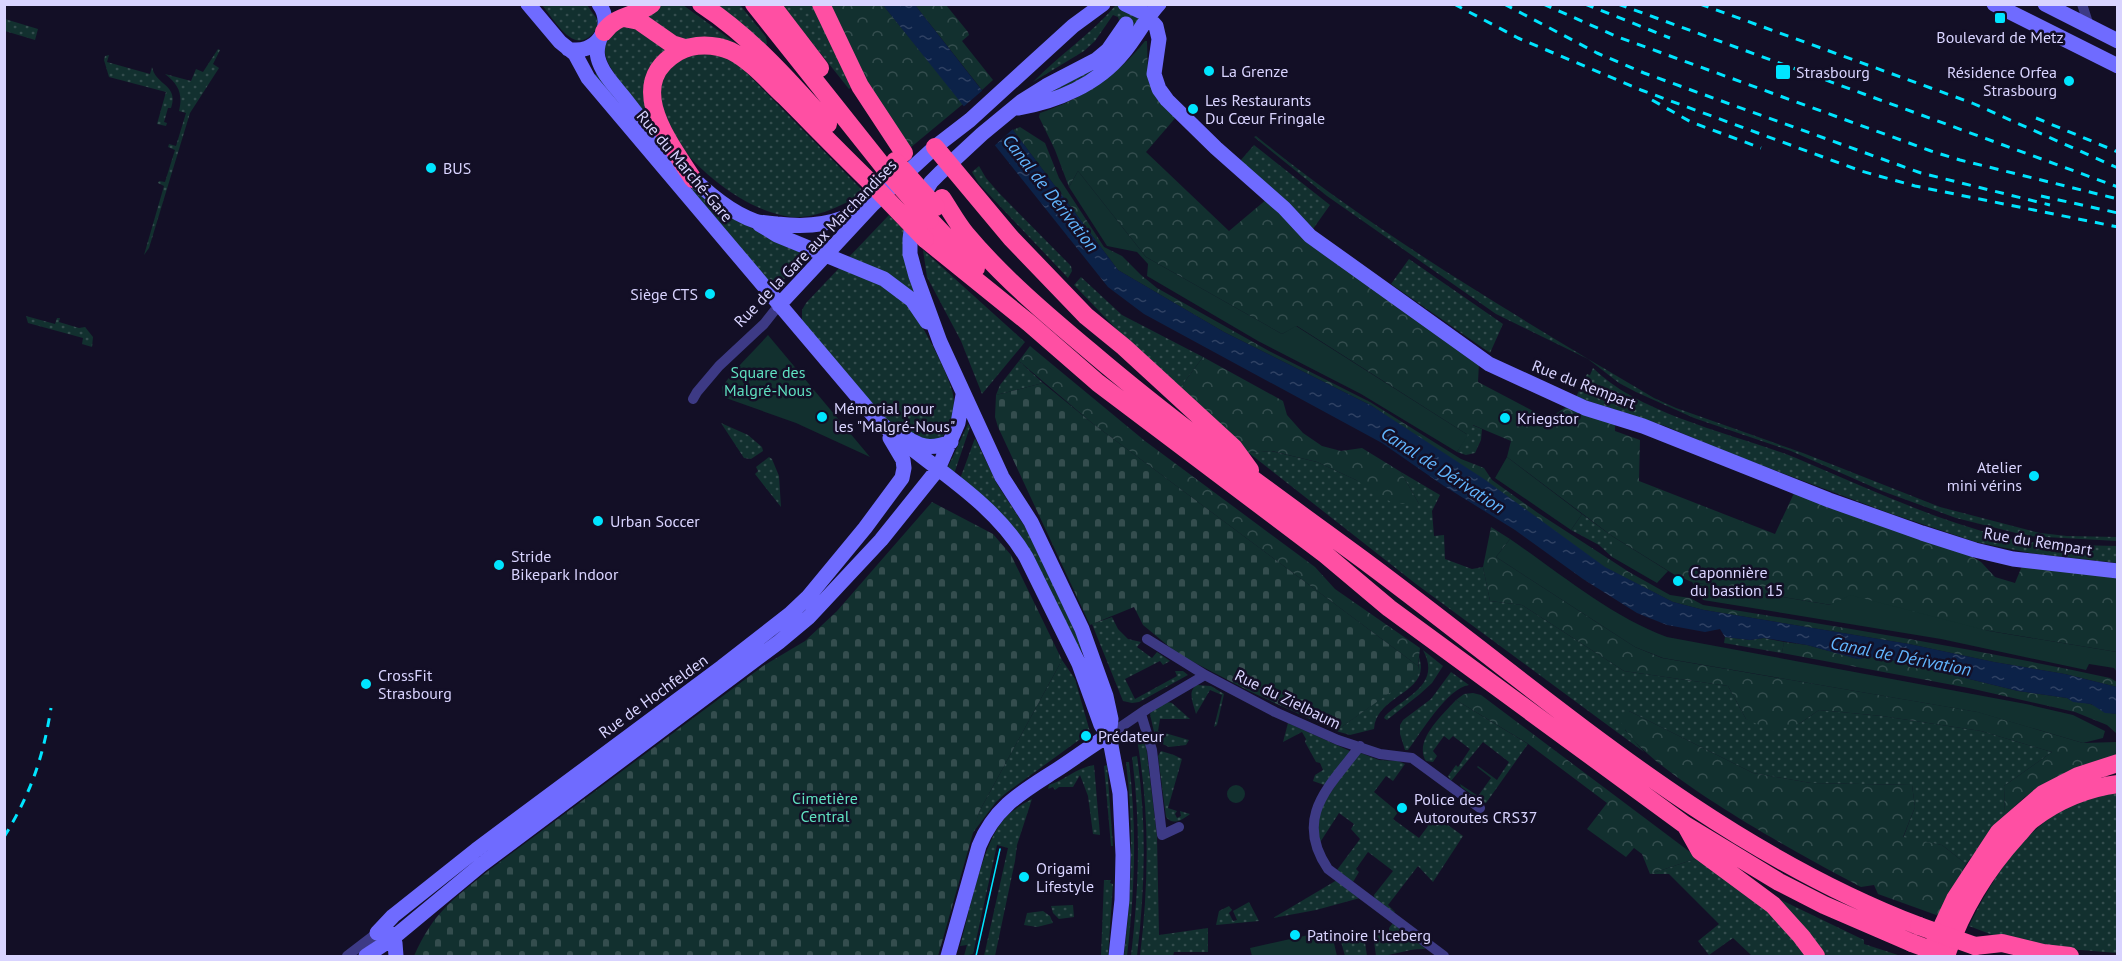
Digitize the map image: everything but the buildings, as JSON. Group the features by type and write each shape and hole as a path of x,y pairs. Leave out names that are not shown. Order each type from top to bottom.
{"highway":[{"path":"602,34 612,22 640,12 652,4"},
{"path":"701,4 759,51 795,87 887,169 932,219 957,265 1098,383 1326,555 1389,608 1685,825 1779,882 1824,905 1915,935 1974,946 2012,957"},
{"path":"754,4 887,169 1029,323"},
{"path":"771,4 887,169"},
{"path":"821,4 860,86 887,169"},
{"path":"624,18 639,21 672,44 685,48 712,46 733,52 774,87 887,169"},
{"path":"685,48 661,66 653,88 653,103 662,130 693,178"},
{"path":"935,147 1011,238 1086,315 1234,448 1258,481"},
{"path":"932,219 964,232 1073,338 1185,429 1412,596 1499,665 1703,814 1783,864 1869,907 1946,957 1983,879 2005,849 2032,820 2064,799 2088,790 2118,784"},
{"path":"1930,957 1954,898 1999,832 2043,794 2078,776 2118,763"},
{"path":"2092,772 2118,770"},
{"path":"1685,825 1700,851 1773,905 1801,936 1816,957"},
{"path":"1974,946 2002,943 2070,957"}],"main road":[{"name":"Rue du Marché-Gare","path":"528,4 560,42 577,57 588,78 878,421"},
{"path":"598,4 605,15 597,52 604,72 657,140 693,178 724,204 777,235 884,279 912,300 940,342"},
{"name":"Rue de la Gare aux Marchandises","path":"779,304 873,204 935,147 970,120 1072,26 1103,4"},
{"path":"1125,4 1147,15"},
{"path":"1008,112 1052,100 1090,81 1109,68 1124,52 1147,15 1159,4"},
{"path":"1994,4 2118,66"},
{"path":"2045,4 2118,41"},
{"name":"Rue du Rempart","path":"1147,15 1156,49 1154,74 1159,89 1167,100 1284,208 1317,242 1489,364 1580,405 1643,426 1829,500 1922,533 1975,550 2007,557 2118,571"},
{"path":"1116,957 1124,855 1118,779 1109,735 1111,719 1106,696 1082,629 1031,522 1002,477 940,342 916,276 910,255 910,239 920,200 931,182 981,134 1008,112 1046,86 1096,60 1108,50 1126,24"},
{"path":"2086,51 2093,28"},
{"path":"568,49 578,51 594,46 602,34"},
{"path":"756,221 792,226 818,226 852,215 873,204"},
{"name":"Rue de Hochfelden","path":"366,957 393,938 481,865 794,630 880,540 938,468 958,423 963,395"},
{"path":"878,421 921,446 937,447 951,442"},
{"path":"878,421 899,441 978,499 1021,548 1079,664 1101,725 1109,735"},
{"name":"Rue de Hochfelden","path":"381,946 393,916 476,850 722,667 790,614 808,597 866,528 902,478 904,468 902,456 878,421"},
{"path":"948,957 979,846 996,814 1031,786 1109,735"},
{"path":"393,938 396,957"}],"street":[{"path":"2082,4 2093,28"},
{"name":"Rue de la Gare aux Marchandises","path":"693,399 719,366 764,324 779,304"},
{"name":"Rue du Zielbaum","path":"1147,639 1205,675 1275,712 1338,740 1380,754 1412,758 1480,808"},
{"path":"1109,735 1205,675"},
{"path":"1141,714 1152,750 1162,835 1179,827"},
{"path":"1360,746 1317,806 1312,823 1320,856 1328,869 1444,957"},
{"name":"Rue de Hochfelden","path":"348,957 381,946"}],"green space":[{"path":"542,5 587,5 597,19 597,28 589,37 582,40 574,39 560,28"},
{"path":"662,5 683,5 744,49 760,67 685,42 644,16"},
{"path":"711,5 740,5 766,37 767,44 764,45"},
{"path":"782,5 813,5 854,86 849,89"},
{"path":"828,5 883,5 963,104 910,148 880,108"},
{"path":"915,5 946,5 968,32 969,35 962,41 993,80 982,90"},
{"path":"1115,6 1138,17 1138,21 1096,72 1041,98 1096,66 1120,24 1118,17 1113,15 1095,41 1084,51 1033,82"},
{"path":"5,19 38,29 35,40 5,31"},
{"path":"626,23 671,48 646,116 616,76 605,52 609,38"},
{"path":"1147,41 1148,77 1177,116 1146,152 1229,231 1267,199 1479,363 1478,382 1548,419 1566,407 1615,424 1615,431 1640,440 1639,481 1775,534 1795,491 1959,549 1981,562 1995,577 2015,583 2022,566 2117,576 2117,652 1692,582 1675,575 1612,536 1507,457 1511,441 1473,425 1468,435 1297,326 1282,334 1146,257 1078,171 1069,187 1039,117 1040,113 1070,101 1098,85 1123,65"},
{"path":"218,49 220,50 213,64 219,68 190,113 149,248 144,255 164,186 158,183 159,181 165,182 175,150 168,147 169,144 176,146 186,113 179,111 179,90 165,74 191,81 196,69 203,72"},
{"path":"698,52 719,53 737,63 865,193 820,213 791,217 775,214 742,199 711,177 685,152 664,124 662,115 660,91 664,74 674,63"},
{"path":"109,55 107,62 150,74 152,67 158,78 170,89 173,100 164,122 167,123 166,126 157,124 166,92 109,77 104,60 105,56"},
{"path":"599,72 691,186 704,198 747,225 809,253 775,289 593,76"},
{"path":"1020,127 1045,143 1059,178 1104,247 1122,256 1157,288 1269,351 1370,402 1461,459 1484,468 1492,480 1538,513 1629,572 1670,595 1690,598 1703,605 2059,667 2110,678 2117,682 2117,687 2065,674 1909,644 1704,610 1673,602 1604,567 1372,406 1224,332 1118,270 1013,130"},
{"path":"1256,136 1351,208 1450,274 1654,398 1940,507 2040,533 2117,537 2117,541 2028,536 1956,518 1882,491 1791,451 1694,418 1636,392 1619,383 1588,359 1496,314 1327,196 1254,137"},
{"path":"1254,145 1330,205 1313,229 1240,161"},
{"path":"979,166 999,193 1071,266 1072,271 1068,278 979,184 972,172"},
{"path":"1078,171 1146,257 1282,334 1296,326 1468,435 1457,452 1361,394 1258,341 1147,276 1148,264 1137,252 1107,246 1069,187"},
{"path":"889,215 905,231 918,297 849,257"},
{"path":"923,250 1025,342 982,394 961,341 927,277"},
{"path":"1409,259 1503,324 1490,353 1391,284"},
{"path":"841,266 865,275 901,297 908,304 930,341 949,381 954,404 952,419 946,433 935,443 912,437 882,416 802,321 802,310 806,303"},
{"path":"1081,277 1122,315 1203,357 1177,392 1074,285"},
{"path":"26,316 55,324 57,318 60,318 59,322 79,328 85,327 93,337 92,347 82,344 83,338 28,323"},
{"name":"Square des Malgré-Nous","path":"768,335 870,457 796,423 723,397 722,387"},
{"path":"1030,346 1145,441 1315,567 1335,589 1420,648 1418,666 1092,423 1019,361"},
{"path":"1203,357 1283,401 1287,415 1303,433 1322,446 1341,451 1362,448 1401,472 1419,504 1394,504 1356,480 1317,462 1272,451 1249,453 1177,392"},
{"path":"1019,361 1043,383 996,395 1000,385"},
{"path":"1593,368 1636,399 1662,411 1796,458 1922,511 1974,529 2029,542 2117,546 2117,563 2030,553 1976,542 1889,513 1734,455 1665,426 1576,397 1587,374 1590,375"},
{"path":"1043,383 1092,423 1418,666 1419,672 1336,731 1249,691 1178,654 1143,625 1134,607 1090,625 995,417 996,395"},
{"path":"721,423 748,435 762,447 763,451 751,459 744,458"},
{"path":"968,424 970,427 954,474 947,469"},
{"path":"1472,425 1482,429 1481,440 1475,453 1466,455 1457,452"},
{"path":"975,438 997,484 1027,530 1088,658 1070,639 1041,576 960,479"},
{"path":"1271,451 1317,462 1419,504 1401,472 1440,495 1432,511 1434,536 1444,535 1445,559 1472,569 1483,567 1490,601 1522,605 1624,671 1728,686 1746,719 1799,724 1819,710 1882,716 1981,731 2052,752 2004,786 2005,815 1966,864 1942,845 1903,838 1915,807 1912,785 1811,783 1753,773 1629,711 1625,730 1644,752 1416,584 1249,453"},
{"path":"769,457 779,476 781,507 755,474 758,471 756,467"},
{"path":"1507,457 1582,514 1571,530 1495,478"},
{"name":"Cimetière Central","path":"932,502 993,534 1011,555 1062,660 979,812 938,956 414,956 436,918 475,881 763,666 805,641 837,611"},
{"path":"1582,514 1612,536 1612,557 1599,545 1571,530"},
{"path":"1491,527 1510,539 1496,557 1635,647 1662,658 1978,712 2083,743 2117,742 2117,757 2049,782 2025,797 2005,815 2004,786 2052,752 1981,731 1882,716 1819,710 1799,724 1772,731 1746,719 1728,686 1624,671 1522,605 1490,601 1483,567"},
{"path":"1612,536 1668,571 1657,583 1612,557"},
{"path":"1510,539 1605,606 1667,637 2026,704 2073,715 2105,731 2103,738 2083,743 1977,712 1663,658 1635,647 1496,557"},
{"path":"1692,582 1831,605 1850,595 1989,631 2117,652 2117,672 2114,668 2089,664 2086,670 1941,639 1703,600"},
{"path":"1112,617 1118,629 1128,639 1141,642 1137,647 1152,658 1157,652 1170,661 1163,665 1160,661 1125,679 1135,699 1177,676 1175,671 1183,671 1188,675 1139,702 1123,701 1092,624"},
{"path":"1725,637 1750,640 1764,638 1784,642 1782,653 1724,643"},
{"path":"1784,642 1807,645 1858,659 1871,657 1888,659 2018,691 2067,698 2090,704 2117,714 2117,738 2116,733 2107,725 2075,712 1969,688 1782,653"},
{"path":"1423,650 1443,666 1432,683 1387,720 1385,716 1419,689 1425,681 1428,662"},
{"path":"1419,657 1421,669 1418,679 1384,708 1377,717 1374,729 1350,735 1336,731 1418,672"},
{"path":"1062,660 1075,679 1090,732 1006,793 996,802 972,834 979,812"},
{"path":"1451,672 1469,685 1461,688 1443,702 1408,750 1405,750 1400,725 1403,720 1431,699"},
{"path":"1197,685 1211,686 1224,694 1217,725 1214,727 1222,695 1210,690 1196,714 1191,694"},
{"path":"1464,694 1481,695 1698,858 1650,874 1642,854 1634,848 1626,857 1587,829 1607,803 1527,743 1456,700"},
{"path":"1456,700 1528,744 1486,803 1461,787 1460,784 1478,796 1491,778 1477,767 1497,780 1509,762 1483,742 1451,781 1448,776 1456,765 1458,767 1470,749 1453,736 1449,740 1444,736 1433,751 1437,756 1433,762 1426,761 1423,753 1423,745 1431,728"},
{"path":"1167,702 1172,703 1190,719 1160,719 1158,731 1189,740 1186,745 1169,747 1156,741 1150,714"},
{"path":"1629,711 1753,773 1811,783 1912,785 1915,807 1903,837 1942,845 1966,864 1939,916 1878,894 1874,885 1861,887 1766,834 1685,783 1651,757 1628,733 1619,714"},
{"path":"1288,723 1350,751 1327,786 1313,781 1315,775 1323,770 1320,763 1316,762 1302,732 1283,742"},
{"path":"1136,734 1144,739 1146,746 1157,836 1159,935 1208,928 1208,952 1174,952 1173,956 1140,956 1147,845 1144,790"},
{"path":"1161,751 1182,759 1168,808 1177,811 1175,814 1177,818 1181,816 1180,811 1190,814 1178,821 1169,820 1166,817 1158,756"},
{"path":"1358,752 1379,760 1398,761 1405,764 1393,781 1386,776 1374,792 1398,812 1393,819 1419,838 1433,814 1463,836 1433,882 1418,866 1388,905 1395,912 1393,914 1375,902 1374,895 1393,871 1368,852 1356,869 1359,872 1353,882 1337,870 1360,839 1351,829 1354,824 1339,813 1319,844 1317,834 1321,807"},
{"path":"1137,756 1144,831 1143,881 1137,956 1131,956 1138,857 1137,808 1132,757"},
{"path":"1126,762 1129,762 1132,787 1134,859 1130,931 1127,956 1124,956 1131,859"},
{"path":"1094,765 1100,835 1093,834 1088,796 1080,775 1073,787 1048,789 1049,785"},
{"path":"1107,765 1113,846 1111,846 1104,766"},
{"path":"1236,785 1242,788 1245,794 1242,800 1236,803 1230,800 1227,794 1230,788"},
{"path":"2117,792 2117,953 2044,947 2006,940 1969,926 2001,870 2029,836 2063,810 2086,800"},
{"path":"1032,799 1017,845 995,956 984,956 1008,848 997,845 973,954 964,956 967,945 960,946 983,860 997,829 1005,818"},
{"path":"1698,858 1747,890 1810,956 1748,956 1751,955 1733,938 1709,955 1698,941 1719,924 1669,874 1650,874"},
{"path":"1104,880 1111,880 1110,883 1113,884 1108,956 1101,956"},
{"path":"1337,880 1360,898 1316,910 1273,918"},
{"path":"1779,899 1864,940 1864,944 1901,956 1823,956"},
{"path":"1249,902 1259,921 1216,925 1219,911 1229,906 1232,910 1229,913 1233,921 1237,920 1233,911"},
{"path":"1073,905 1074,917 1059,919 1053,913 1051,906"},
{"path":"1043,911 1050,916 1053,923 1037,927 1024,925 1027,913"},
{"path":"1393,923 1426,949 1376,956 1373,934 1389,931"},
{"path":"1331,930 1337,956 1252,956 1250,948"},
{"path":"1338,931 1364,935 1367,956 1345,956"}],"water":[{"name":"Canal de Dérivation","path":"883,5 915,5 1118,270 1224,332 1372,406 1484,479 1605,567 1673,602 1704,610 1909,644 2065,674 2117,687 2117,714 2105,713 2091,704 2073,702 2067,698 2018,691 1888,659 1871,657 1858,659 1807,645 1764,638 1750,640 1725,637 1720,629 1705,632 1667,625 1637,613 1382,443 1144,314 1108,287"}],"pier":[{"path":"983,90 1014,128 993,147 962,108"}],"tram line":[{"path":"976,956 1000,849"}],"railway":[{"path":"1454,4 1518,38 1641,90 1861,171 1915,186 2118,227"},
{"path":"1504,4 1597,53 1644,73 1921,173 2050,205"},
{"path":"1543,4 1618,37 1931,151 2118,199"},
{"path":"1585,4 1670,38"},
{"path":"1618,4 2118,187"},
{"path":"1700,4 1972,103 2118,168"},
{"path":"1652,100 1691,122 1761,148"},
{"path":"2036,118 2118,152"},
{"path":"2041,196 2118,213"},
{"path":"4,837 35,775 51,708"}],"place":[{"name":"Boulevard de Metz","path":"2000,18"},
{"name":"La Grenze","path":"1209,71"},
{"name":"Strasbourg","path":"1783,72"},
{"name":"Résidence Orfea Strasbourg","path":"2069,81"},
{"name":"Les Restaurants Du Cœur Fringale","path":"1193,109"},
{"name":"BUS","path":"431,168"},
{"name":"Siège CTS","path":"710,294"},
{"name":"Mémorial pour les \"Malgré-Nous\"","path":"822,417"},
{"name":"Kriegstor","path":"1505,418"},
{"name":"Atelier mini vérins","path":"2034,476"},
{"name":"Urban Soccer","path":"598,521"},
{"name":"Stride Bikepark Indoor","path":"499,565"},
{"name":"Caponnière du bastion 15","path":"1678,581"},
{"name":"CrossFit Strasbourg","path":"366,684"},
{"name":"Prédateur","path":"1086,736"},
{"name":"Police des Autoroutes CRS37","path":"1402,808"},
{"name":"Origami Lifestyle","path":"1024,877"},
{"name":"Patinoire l'Iceberg","path":"1295,935"}]}
